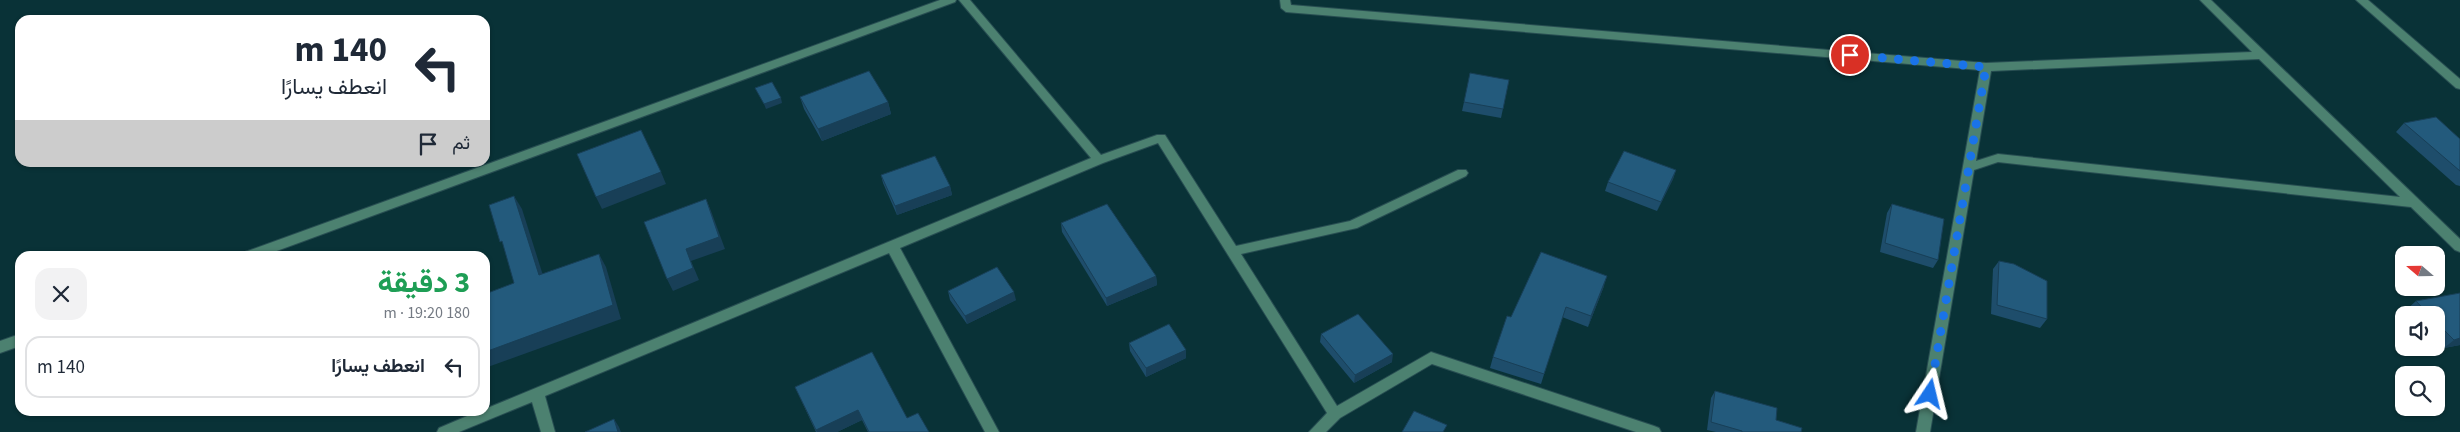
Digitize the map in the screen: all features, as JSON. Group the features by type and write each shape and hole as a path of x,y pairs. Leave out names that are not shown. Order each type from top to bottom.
{"street":[{"path":"264,251 951,0"},
{"path":"964,0 1099,160"},
{"path":"1285,0 1286,8 1986,67 2262,55"},
{"path":"2205,0 2460,247"},
{"path":"2361,0 2460,85"},
{"path":"1923,432 1986,67"},
{"path":"490,413 1099,160 1162,138 1335,414"},
{"path":"1968,168 1998,158 2415,203"},
{"path":"1232,251 1353,225 1462,173"},
{"path":"892,246 992,432"},
{"path":"0,347 15,342"},
{"path":"1316,432 1335,414 1431,358 1654,432"},
{"path":"537,394 548,432"},
{"path":"444,432 483,416"}],"building":[{"path":"869,71 888,102 818,129 800,97"},
{"path":"1470,73 1509,80 1503,109 1464,102"},
{"path":"772,82 781,98 764,104 755,88"},
{"path":"2436,117 2460,139 2460,171 2404,123"},
{"path":"641,130 661,172 596,197 577,154"},
{"path":"1624,151 1676,170 1661,202 1608,182"},
{"path":"935,156 950,186 895,206 881,175"},
{"path":"514,196 539,275 599,254 613,305 490,350 490,292 514,283 489,205"},
{"path":"706,199 719,237 686,249 693,268 667,279 644,222"},
{"path":"1107,204 1156,276 1106,298 1061,223"},
{"path":"1892,204 1944,219 1938,260 1885,243"},
{"path":"1541,252 1607,276 1591,316 1566,307 1544,374 1493,357 1507,316 1511,317"},
{"path":"1999,261 2014,264 2047,281 2047,319 1997,305"},
{"path":"997,267 1014,292 965,316 948,291"},
{"path":"2460,293 2460,338 2454,340 2445,331 2445,306 2421,306 2416,301"},
{"path":"1358,314 1393,354 1355,375 1321,334"},
{"path":"1169,324 1186,350 1146,368 1129,343"},
{"path":"872,352 907,418 918,413 929,432 869,432 858,410 816,430 795,387"},
{"path":"1715,391 1777,408 1776,420 1802,428 1801,432 1742,432 1711,422"},
{"path":"1414,411 1447,425 1443,432 1402,432"},
{"path":"614,419 618,432 585,432"}],"route":[{"path":"1850,55 1986,67 1930,394"}]}
